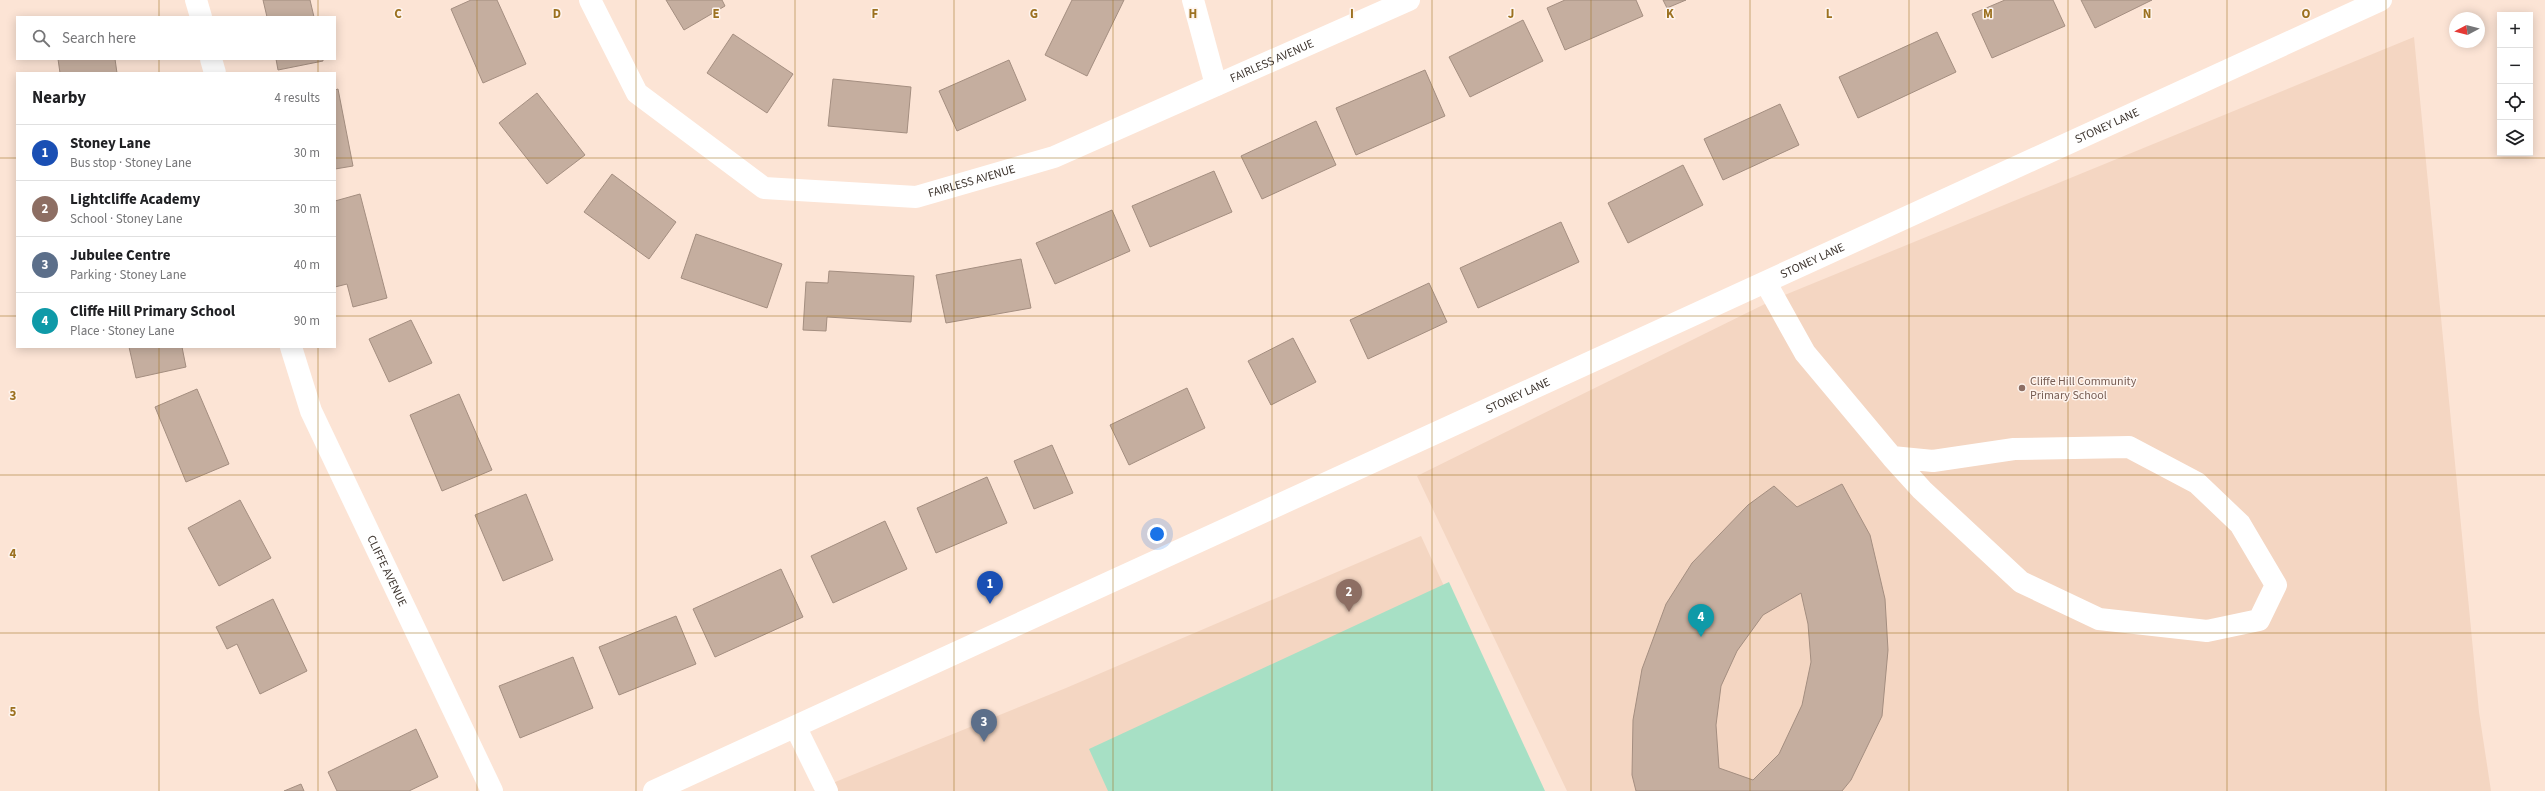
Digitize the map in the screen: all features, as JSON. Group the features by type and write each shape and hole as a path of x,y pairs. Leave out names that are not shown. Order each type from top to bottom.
{"street":[{"path":"196,0 200,16"},
{"name":"FAIRLESS AVENUE","path":"590,0 637,92 764,188 916,197 1054,157 1409,0"},
{"path":"1193,0 1216,85"},
{"name":"STONEY LANE","path":"654,791 796,728 2381,0"},
{"path":"211,60 215,72"},
{"path":"1766,283 1805,353 1892,457 1922,490 2021,582 2099,619 2207,631 2259,620 2276,585 2235,518 2197,483 2129,447 2014,449 1933,461 1892,457"},
{"name":"CLIFFE AVENUE","path":"291,348 311,411 492,791"},
{"path":"796,728 827,791"}],"shaded area":[{"name":"Cliffe Hill Community Primary School","path":"2414,37 2479,712 2491,791 1567,791 1417,476 1775,299"},
{"path":"1421,536 1538,791 813,791 1066,688"}],"green space":[{"path":"1449,582 1545,791 1108,791 1089,749"}],"building":[{"path":"263,0 310,0 314,16 267,16"},
{"path":"471,0 497,0 526,64 483,83 451,9"},
{"path":"666,0 722,0 725,6 684,30"},
{"path":"1072,0 1124,0 1087,76 1045,55"},
{"path":"1565,0 1636,0 1643,16 1565,50 1547,8"},
{"path":"1663,0 1686,0 1667,8"},
{"path":"2005,0 2053,0 2065,26 1992,58 1972,14"},
{"path":"2081,0 2152,0 2095,28"},
{"path":"1523,20 1543,61 1470,97 1449,57"},
{"path":"1937,32 1956,72 1858,118 1839,77"},
{"path":"733,34 793,74 767,113 707,73"},
{"path":"58,60 115,60 117,72 60,72"},
{"path":"276,60 323,60 323,61 278,70"},
{"path":"1009,60 1026,100 957,131 939,91"},
{"path":"1425,70 1445,116 1356,155 1336,108"},
{"path":"833,79 911,87 907,133 828,126"},
{"path":"338,89 353,166 336,169 336,90"},
{"path":"537,93 585,155 547,184 499,123"},
{"path":"1780,104 1799,145 1723,180 1704,139"},
{"path":"1316,121 1336,165 1262,199 1241,156"},
{"path":"1683,165 1703,205 1628,243 1608,203"},
{"path":"1214,171 1232,212 1150,247 1132,206"},
{"path":"612,174 676,222 649,259 584,212"},
{"path":"360,194 387,298 353,307 347,284 336,287 336,201"},
{"path":"1112,210 1130,251 1055,284 1036,243"},
{"path":"1561,222 1579,262 1478,308 1460,268"},
{"path":"696,234 782,264 767,308 681,278"},
{"path":"1021,259 1031,308 946,323 936,275"},
{"path":"829,271 914,276 911,322 827,317 826,331 803,330 806,282 828,283"},
{"path":"1429,283 1447,322 1368,359 1350,320"},
{"path":"411,320 432,363 389,382 369,339"},
{"path":"1293,338 1316,382 1271,405 1248,361"},
{"path":"129,348 182,348 186,367 136,378"},
{"path":"1187,388 1205,428 1129,465 1110,425"},
{"path":"197,389 229,464 186,482 155,407"},
{"path":"459,394 492,470 442,491 410,415"},
{"path":"1052,445 1073,493 1034,509 1014,461"},
{"path":"987,477 1007,523 936,553 917,508"},
{"path":"1842,484 1870,535 1885,599 1888,650 1882,716 1851,780 1842,791 1636,791 1632,775 1633,720 1642,669 1666,604 1692,563 1748,505 1774,486 1797,507","holes":["1801,593 1808,624 1811,662 1802,705 1779,754 1753,780 1719,768 1716,725 1721,686 1737,651 1763,615"]},
{"path":"526,494 553,560 503,581 475,515"},
{"path":"240,500 271,558 219,586 188,528"},
{"path":"885,521 907,569 833,603 811,556"},
{"path":"781,569 803,617 715,657 693,609"},
{"path":"273,599 307,671 260,694 237,644 227,649 216,627"},
{"path":"676,616 696,664 619,695 599,647"},
{"path":"573,657 593,708 520,738 499,686"},
{"path":"416,729 438,777 409,791 337,791 328,772"},
{"path":"301,784 304,791 284,791"}],"place":[{"name":"Cliffe Hill Community Primary School","path":"2022,388"},
{"name":"Stoney Lane","path":"990,604"},
{"name":"Lightcliffe Academy","path":"1349,612"},
{"name":"Cliffe Hill Primary School","path":"1701,637"},
{"name":"Jubulee Centre","path":"984,742"}]}
